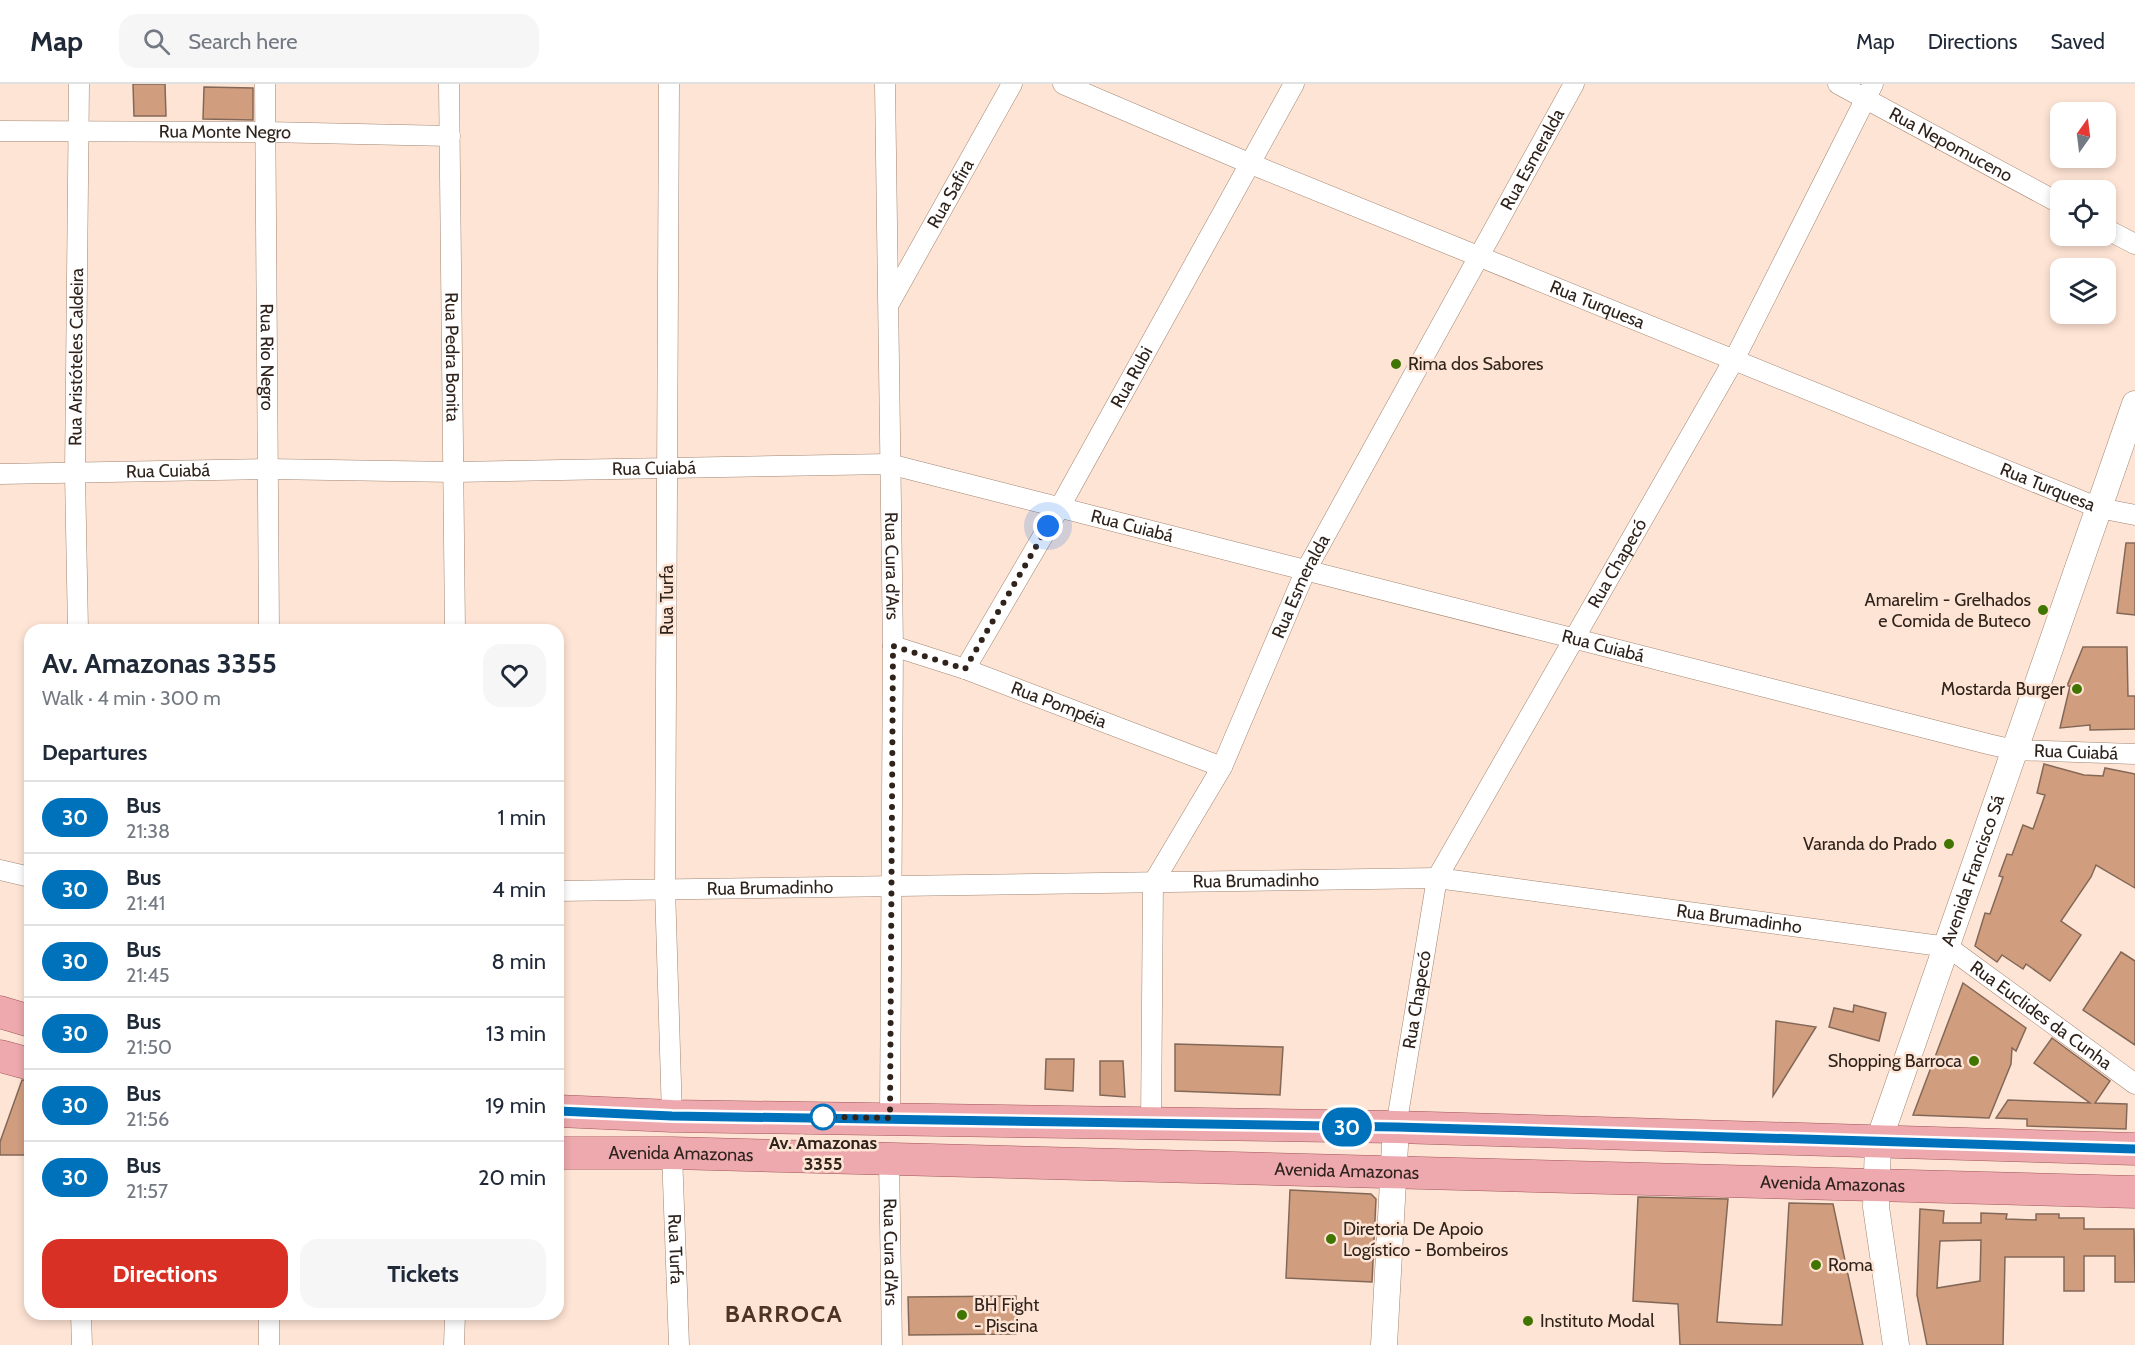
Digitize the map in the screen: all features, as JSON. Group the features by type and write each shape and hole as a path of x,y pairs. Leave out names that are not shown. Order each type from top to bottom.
{"main road":[{"path":"0,1012 24,1019"},
{"path":"0,1056 24,1062"},
{"path":"564,1111 672,1116 1396,1127 2135,1149"},
{"name":"Avenida Amazonas","path":"564,1153 672,1153 2135,1191"}],"street":[{"name":"Rua Aristóteles Caldeira","path":"78,624 75,474 79,84"},
{"name":"Rua Rio Negro","path":"265,84 269,624"},
{"name":"Rua Pedra Bonita","path":"449,84 455,624"},
{"name":"Rua Turfa","path":"669,84 669,466 665,888 672,1116"},
{"name":"Rua Cura d'Ars","path":"885,84 890,302 889,464 893,646 890,1118"},
{"name":"Rua Safira","path":"890,302 1012,84"},
{"name":"Rua Turquesa","path":"1063,84 1251,164 1735,358 2098,508 2135,515"},
{"name":"Rua Rubi","path":"965,669 1060,506 1294,84"},
{"name":"Rua Esmeralda","path":"1153,883 1222,767 1305,572 1574,84"},
{"name":"Rua Nepomuceno","path":"1838,84 1869,91 2050,198"},
{"name":"Rua Chapecó","path":"1396,1127 1437,878 1735,358 1869,91"},
{"name":"Rua Monte Negro","path":"0,131 266,132 450,136"},
{"path":"2116,234 2135,244"},
{"name":"Avenida Francisco Sá","path":"1896,1345 1875,1184 1878,1143 2135,405"},
{"name":"Rua Cuiabá","path":"0,474 268,469 454,472 669,466 889,464 1060,506 1305,572 2014,750 2135,754"},
{"name":"Rua Pompéia","path":"893,646 965,669 1222,767"},
{"path":"0,870 24,876"},
{"name":"Rua Brumadinho","path":"564,891 1437,878 1948,947"},
{"path":"1151,1124 1153,883"},
{"name":"Rua Euclides da Cunha","path":"1948,947 2135,1084"},
{"path":"1384,1345 1396,1127"},
{"name":"Rua Turfa","path":"672,1153 679,1345"},
{"name":"Rua Cura d'Ars","path":"889,1159 892,1345"},
{"path":"81,1320 82,1345"},
{"path":"269,1320 269,1345"},
{"path":"454,1345 455,1320"}],"building":[{"path":"133,84 165,84 166,116 134,116"},
{"path":"204,87 253,88 253,120 203,119"},
{"path":"2126,543 2135,543 2135,615 2117,613"},
{"path":"2083,647 2127,647 2128,696 2135,696 2135,729 2090,730 2090,725 2060,728 2070,686 2067,686"},
{"path":"2044,764 2084,775 2103,776 2105,768 2135,774 2135,888 2096,865 2091,877 2061,921 2081,935 2050,981 2026,964 2023,969 2002,955 1997,962 1975,946 1985,913 1990,914 2003,877 1999,876 2007,854 2012,855 2023,825 2033,829 2045,795 2037,793"},
{"path":"2121,952 2135,961 2135,1045 2083,1010"},
{"path":"1963,983 2026,1028 2016,1051 2012,1048 2011,1064 1989,1118 1913,1115"},
{"path":"1854,1005 1886,1013 1879,1041 1829,1027 1834,1008 1853,1012"},
{"path":"1776,1021 1816,1027 1773,1096"},
{"path":"2052,1038 2110,1081 2095,1103 2127,1104 2126,1129 2027,1126 2027,1119 1996,1118 2008,1100 2090,1103 2034,1063"},
{"path":"1175,1044 1283,1047 1280,1095 1175,1091"},
{"path":"1046,1059 1074,1059 1073,1091 1045,1089"},
{"path":"1100,1061 1123,1061 1125,1097 1100,1095"},
{"path":"22,1080 24,1080 24,1155 0,1155 0,1142"},
{"name":"Diretoria De Apoio Logístico - Bombeiros","path":"1290,1190 1371,1194 1376,1199 1372,1282 1286,1278"},
{"path":"1638,1197 1728,1199 1717,1322 1753,1324 1782,1325 1789,1203 1833,1204 1863,1345 1680,1345 1678,1304 1633,1301"},
{"path":"1920,1209 1944,1211 1943,1223 1981,1223 1981,1213 2007,1214 2006,1219 2036,1220 2036,1214 2059,1214 2059,1218 2084,1218 2084,1229 2134,1229 2135,1282 2115,1282 2115,1256 2084,1256 2084,1291 2064,1291 2064,1257 2005,1257 2003,1345 1927,1345 1917,1295","holes":["1981,1240 1980,1281 1937,1288 1940,1241"]},
{"name":"BH Fight - Piscina","path":"1016,1296 1016,1334 909,1335 908,1297"}],"bus line":[{"name":"30","path":"564,1111 672,1116 1396,1127 1919,1145 2135,1149"}],"place":[{"name":"Rima dos Sabores","path":"1396,364"},
{"name":"Amarelim - Grelhados e Comida de Buteco","path":"2043,610"},
{"name":"Mostarda Burger","path":"2077,689"},
{"name":"Varanda do Prado","path":"1949,844"},
{"name":"Shopping Barroca","path":"1974,1061"},
{"name":"Av. Amazonas 3355","path":"823,1117"},
{"name":"Diretoria De Apoio Logístico - Bombeiros","path":"1331,1239"},
{"name":"Roma","path":"1816,1265"},
{"name":"BH Fight - Piscina","path":"962,1315"},
{"name":"Instituto Modal","path":"1528,1321"}],"district":[{"name":"BARROCA","path":"784,1313"}],"route":[{"path":"823,1117 890,1118 893,646 965,669 1048,526"}]}
